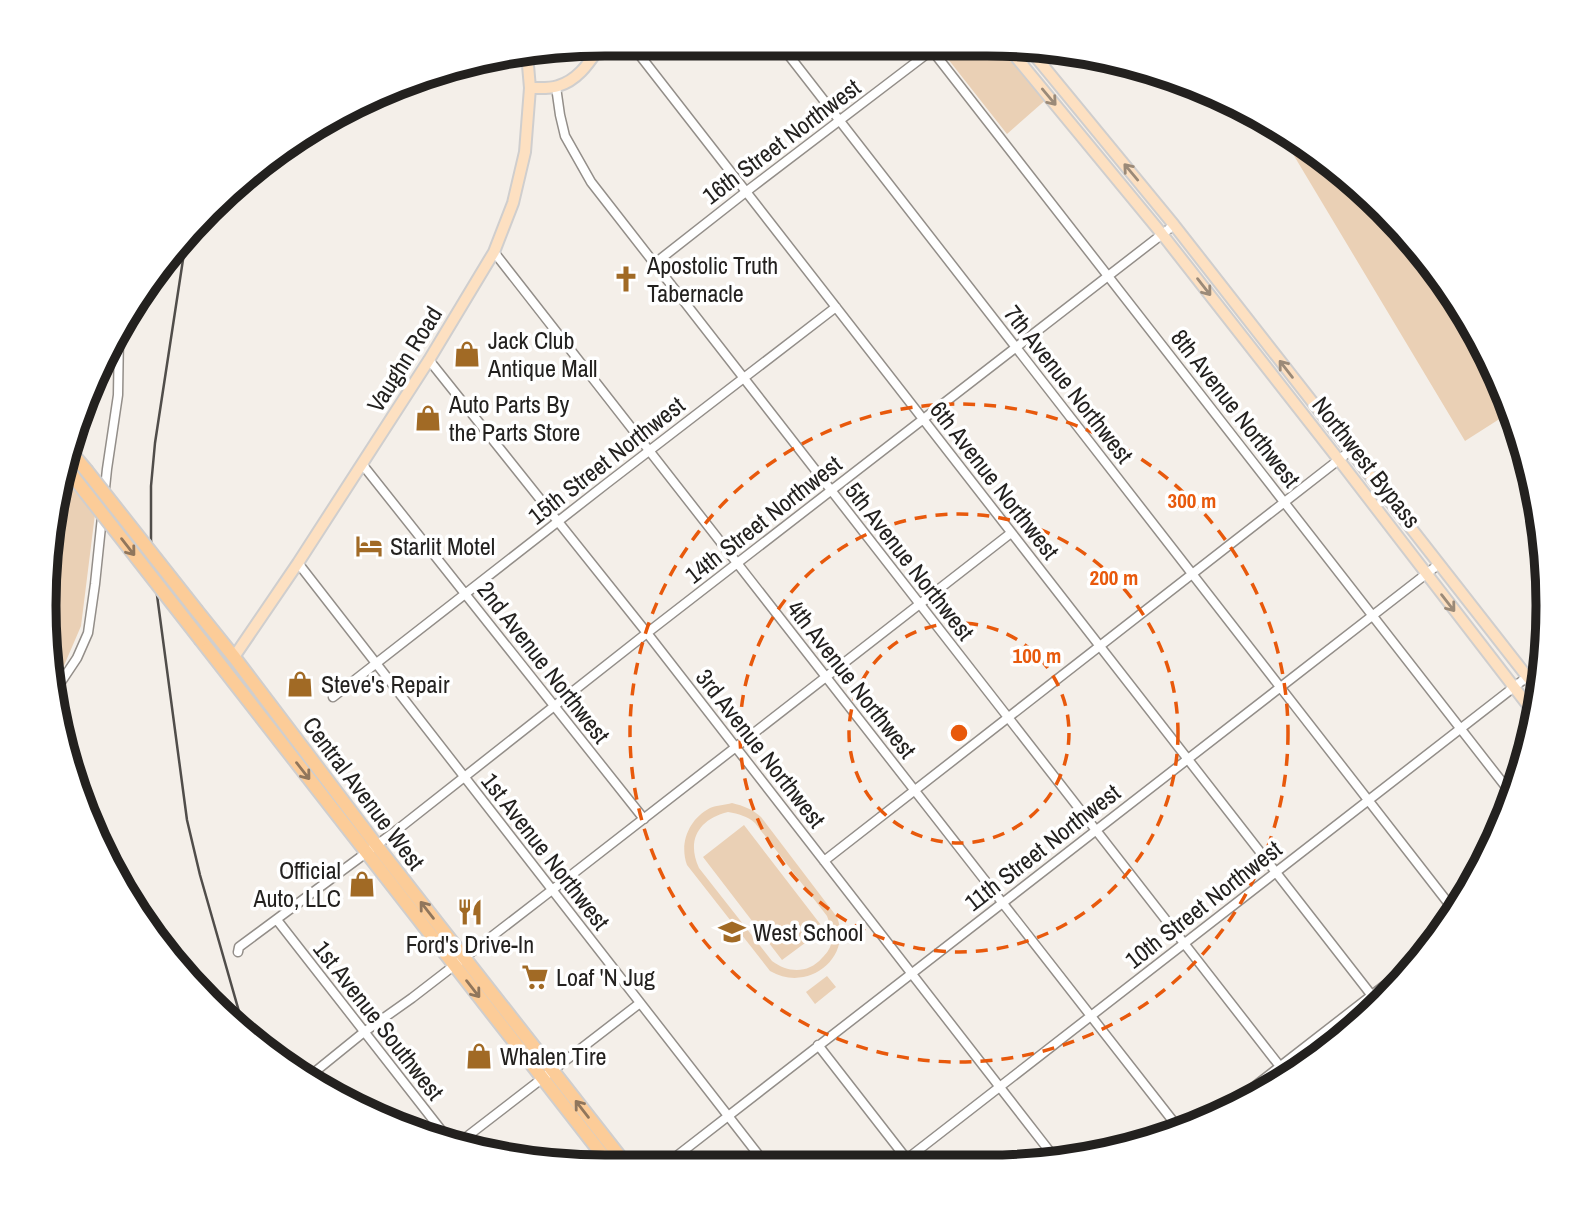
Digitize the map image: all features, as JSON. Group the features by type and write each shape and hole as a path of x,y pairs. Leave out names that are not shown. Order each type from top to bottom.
{"highway":[{"name":"Central Avenue West","path":"76,458 233,657 372,850"},
{"name":"Central Avenue West","path":"72,475 161,589 202,636 278,739 372,850 548,1075 618,1155"},
{"path":"202,636 220,652 233,657 232,664 236,674 278,739"},
{"name":"Central Avenue West","path":"548,1075 603,1155"}],"main road":[{"path":"530,88 556,87 571,80 593,56"},
{"name":"Northwest Bypass","path":"1016,57 1162,234 1527,703"},
{"name":"Northwest Bypass","path":"1037,59 1174,225 1530,681"},
{"name":"Vaughn Road","path":"233,657 362,464 494,252 513,203 526,152 530,88 528,62"}],"street":[{"name":"6th Avenue Northwest","path":"640,56 1372,995"},
{"name":"7th Avenue Northwest","path":"789,56 1448,903"},
{"name":"16th Street Northwest","path":"654,264 840,121 919,56"},
{"name":"8th Avenue Northwest","path":"937,56 1505,786"},
{"name":"5th Avenue Northwest","path":"556,87 565,136 591,182 1280,1067"},
{"name":"14th Street Northwest","path":"238,952 239,947 372,850 647,633 1174,225"},
{"name":"4th Avenue Northwest","path":"494,252 1174,1122"},
{"name":"15th Street Northwest","path":"333,697 836,307"},
{"path":"62,681 77,658 88,633 118,395 119,352"},
{"name":"3rd Avenue Northwest","path":"429,360 647,633 1049,1151"},
{"path":"824,861 1350,451"},
{"name":"2nd Avenue Northwest","path":"362,464 644,819"},
{"path":"315,1071 1011,533"},
{"name":"1st Avenue Northwest","path":"298,563 759,1155"},
{"name":"11th Street Northwest","path":"678,1155 1439,564"},
{"name":"10th Street Northwest","path":"915,1155 1527,677"},
{"name":"1st Avenue Southwest","path":"277,920 443,1130"},
{"path":"1265,1079 1380,989"},
{"path":"464,1136 640,1003"},
{"path":"818,1045 901,1155"}],"shaded area":[{"path":"946,56 1014,57 1049,97 1007,134"},
{"path":"1289,147 1349,192 1400,243 1443,300 1462,331 1479,362 1502,417 1465,441"},
{"path":"70,486 95,514 81,626 60,671 57,641 57,570"},
{"path":"732,803 748,808 761,817 837,917 840,932 833,958 812,975 784,977 770,971 687,865 685,840 696,818 710,808","holes":["728,812 746,817 755,823 827,916 832,940 828,951 811,967 791,970 772,961 699,868 694,848 698,832 709,820"]},
{"path":"744,825 824,929 782,960 703,857"},
{"path":"827,976 836,987 815,1004 806,992"}],"railway":[{"path":"184,253 155,443 151,486 151,540 187,820 240,1017"}],"place":[{"name":"Apostolic Truth Tabernacle","path":"626,279"},
{"name":"Jack Club Antique Mall","path":"467,354"},
{"name":"Auto Parts By the Parts Store","path":"428,418"},
{"name":"Starlit Motel","path":"369,546"},
{"name":"Steve's Repair","path":"300,684"},
{"name":"Official Auto, LLC","path":"362,884"},
{"name":"Ford's Drive-In","path":"470,912"},
{"name":"West School","path":"732,932"},
{"name":"Loaf 'N Jug","path":"535,977"},
{"name":"Whalen Tire","path":"479,1056"}]}
